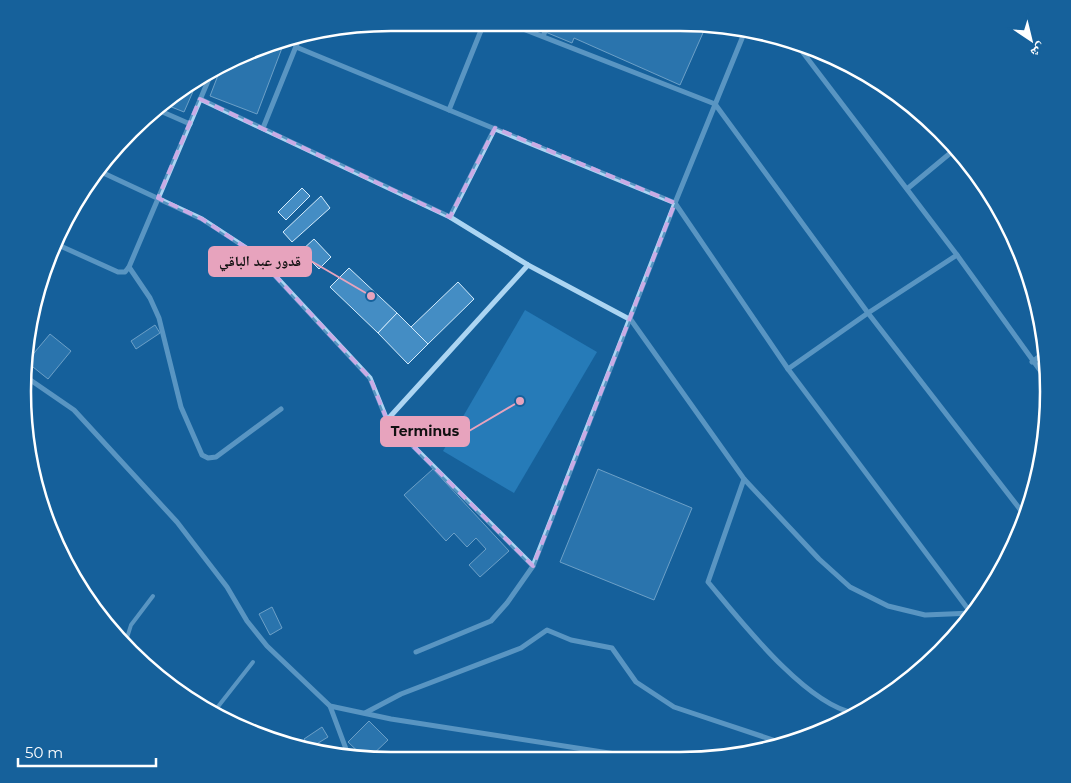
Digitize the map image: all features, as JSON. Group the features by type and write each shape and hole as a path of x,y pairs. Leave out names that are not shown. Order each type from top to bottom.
{"street":[{"path":"450,110 481,31"},
{"path":"530,31 715,104 868,313 1020,509"},
{"path":"543,36 545,31"},
{"path":"416,652 491,621 507,603 533,566 631,320 674,202 743,37"},
{"path":"263,128 296,47 674,202 788,369 968,607"},
{"path":"804,54 957,254 1039,371"},
{"path":"62,247 118,272 125,272 129,267 207,82"},
{"path":"200,99 450,217 528,266 631,320 744,479 819,559 850,587 888,606 925,615 963,613"},
{"path":"164,113 190,124"},
{"path":"450,217 494,128"},
{"path":"907,189 950,154"},
{"path":"105,174 202,219 254,253 370,378 387,420 533,566"},
{"path":"788,369 957,254"},
{"path":"387,420 528,266"},
{"path":"129,267 150,298 159,318 181,406 202,455 208,458 216,457 281,409"},
{"path":"1032,362 1038,357"},
{"path":"31,381 74,410 177,522 227,587 247,621 267,646 330,706 346,749"},
{"path":"744,479 708,582 747,629 809,691 848,710"},
{"path":"364,713 400,694 522,648 547,630 571,640 612,648 636,682 674,707 771,739"},
{"path":"330,706 604,752"}],"lane":[{"path":"128,636 132,624 152,596"},
{"path":"218,707 253,662"}],"highlighted area":[{"path":"200,99 450,217 495,128 675,203 533,566 387,420 370,378 254,253 202,219 158,198"}],"shaded area":[{"path":"525,310 597,352 514,493 443,451"}],"building":[{"path":"543,31 703,32 680,85 574,38 572,43"},
{"path":"282,48 257,114 210,96 218,76 232,68"},
{"path":"193,91 184,112 171,107"},
{"path":"302,188 310,196 286,220 278,212"},
{"path":"321,196 330,208 292,242 283,232"},
{"path":"314,239 331,257 319,269 301,251"},
{"path":"349,268 397,313 378,333 330,287"},
{"path":"458,282 474,299 428,344 411,327"},
{"path":"397,313 428,344 408,364 378,333"},
{"path":"155,325 160,333 136,349 131,341"},
{"path":"50,334 71,351 48,379 32,366 33,354"},
{"path":"433,469 509,551 480,577 469,565 486,549 476,538 467,547 454,533 446,541 404,495"},
{"path":"598,469 692,508 654,600 560,562"},
{"path":"272,607 282,628 270,635 259,614"},
{"path":"369,721 388,740 376,751 356,750 348,742"},
{"path":"322,727 328,737 317,744 304,739"}],"place":[{"name":"قدور عبد الباقي","path":"371,296"},
{"name":"Terminus","path":"520,401"}]}
